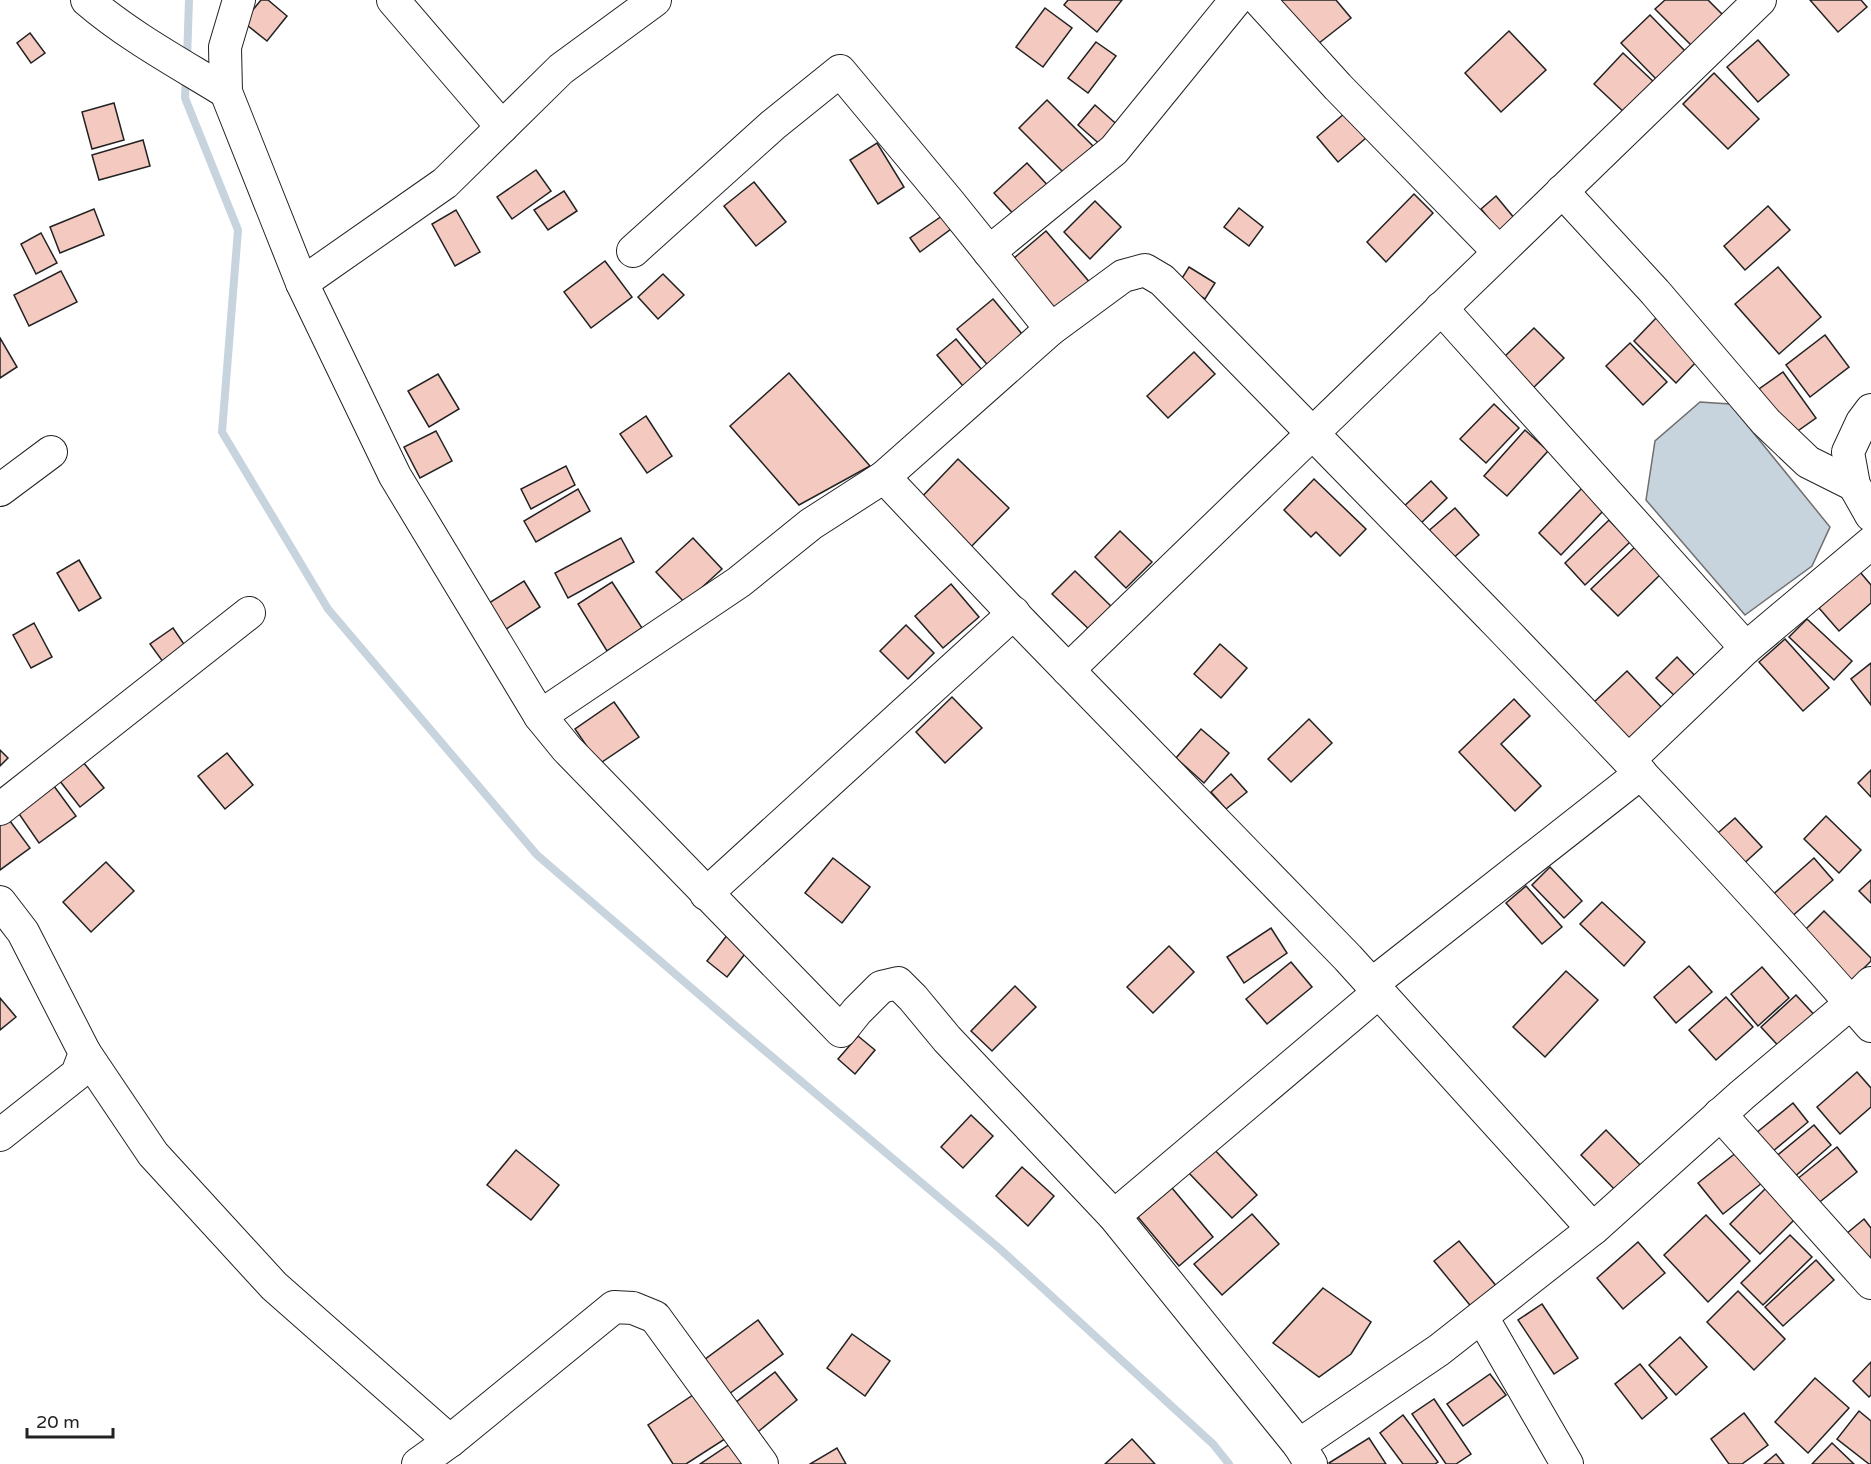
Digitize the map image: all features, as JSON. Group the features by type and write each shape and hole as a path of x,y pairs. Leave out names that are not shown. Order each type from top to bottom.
{"street":[{"path":"87,0 103,14 226,92"},
{"path":"239,0 225,47 226,92 302,284 395,476 540,716 567,749 841,1031 881,987 898,983 947,1039 1114,1216 1305,1455 1593,1229 1720,1114 1861,993"},
{"path":"393,0 502,127"},
{"path":"302,284 445,183 561,69 655,0"},
{"path":"989,252 1114,150 1236,0"},
{"path":"1259,0 1338,87 1499,252"},
{"path":"1068,670 1760,0"},
{"path":"633,251 773,124 840,71 1051,329"},
{"path":"1562,191 1655,292 1766,422 1809,462 1854,485"},
{"path":"540,716 739,582 811,524 884,477 1051,329 1123,276 1144,270 1162,280 1312,433 1635,767 1757,897 1861,993 1871,1026"},
{"path":"1441,308 1746,648"},
{"path":"1871,410 1862,422 1848,452 1854,485 1871,515"},
{"path":"0,490 51,452"},
{"path":"884,477 1375,988 1593,1229"},
{"path":"1114,1216 1375,988 1635,767 1746,648 1871,543"},
{"path":"706,894 1014,613"},
{"path":"0,809 249,614"},
{"path":"0,902 23,932 85,1053 153,1154 274,1286 450,1441"},
{"path":"0,1135 77,1074 85,1053"},
{"path":"1720,1114 1871,1283"},
{"path":"418,1464 450,1441 614,1307 633,1308 655,1317 762,1464"},
{"path":"1482,1317 1567,1464"}],"shaded area":[{"path":"1700,402 1730,404 1830,527 1812,566 1745,615 1646,500 1655,441"}],"building":[{"path":"261,0 268,0 287,16 267,41 243,22"},
{"path":"1068,0 1122,0 1097,32 1064,5"},
{"path":"1276,0 1336,0 1351,18 1314,47"},
{"path":"1665,0 1708,0 1723,15 1692,46 1655,9"},
{"path":"1810,0 1861,0 1867,7 1838,32"},
{"path":"1045,8 1072,28 1043,67 1016,47"},
{"path":"1650,15 1686,52 1657,80 1621,43"},
{"path":"1509,31 1546,70 1501,112 1465,73"},
{"path":"30,33 45,53 31,63 17,43"},
{"path":"1758,40 1789,75 1758,102 1727,67"},
{"path":"1096,42 1116,56 1088,93 1068,78"},
{"path":"1623,53 1656,84 1627,115 1594,84"},
{"path":"1714,73 1759,119 1728,149 1683,104"},
{"path":"1047,100 1093,146 1065,174 1019,128"},
{"path":"114,103 124,140 92,149 82,112"},
{"path":"1095,105 1122,129 1104,148 1078,125"},
{"path":"1345,113 1366,138 1338,162 1317,137"},
{"path":"143,140 150,166 99,180 92,155"},
{"path":"877,143 904,187 878,204 850,160"},
{"path":"1027,163 1052,190 1019,220 994,193"},
{"path":"536,170 551,191 512,219 497,197"},
{"path":"754,182 786,222 756,246 724,206"},
{"path":"564,191 577,211 548,230 534,210"},
{"path":"1414,194 1433,213 1386,262 1367,242"},
{"path":"1496,196 1515,219 1500,232 1481,209"},
{"path":"1095,201 1121,227 1090,259 1064,232"},
{"path":"1768,206 1790,230 1745,270 1724,246"},
{"path":"1239,208 1263,227 1249,246 1224,227"},
{"path":"94,209 104,235 60,253 50,227"},
{"path":"456,210 480,252 455,266 432,224"},
{"path":"942,216 951,229 920,252 910,238"},
{"path":"1046,231 1092,285 1052,318 1007,264"},
{"path":"41,233 57,263 36,274 21,244"},
{"path":"605,261 632,297 591,328 564,292"},
{"path":"1189,267 1215,283 1205,299 1179,283"},
{"path":"1778,267 1821,317 1779,354 1735,304"},
{"path":"61,271 77,302 29,326 14,295"},
{"path":"663,274 684,295 658,319 638,297"},
{"path":"993,299 1027,340 991,369 957,329"},
{"path":"1657,317 1699,359 1676,383 1634,341"},
{"path":"1534,328 1564,358 1531,390 1501,360"},
{"path":"1825,335 1849,367 1810,397 1786,365"},
{"path":"0,338 17,367 0,378"},
{"path":"956,339 987,376 968,392 937,355"},
{"path":"1630,343 1667,382 1643,405 1606,366"},
{"path":"1194,352 1215,374 1168,418 1147,396"},
{"path":"1783,372 1816,418 1792,435 1759,389"},
{"path":"789,373 870,466 799,505 730,426"},
{"path":"438,374 459,409 429,427 408,391"},
{"path":"1494,404 1519,428 1486,463 1460,439"},
{"path":"646,416 672,456 647,473 620,434"},
{"path":"1525,430 1548,451 1507,496 1484,476"},
{"path":"436,431 452,461 420,478 404,447"},
{"path":"958,459 1009,508 967,551 917,502"},
{"path":"566,466 575,485 531,509 521,489"},
{"path":"1314,479 1366,529 1340,556 1316,532 1311,537 1284,510"},
{"path":"1431,481 1447,498 1416,528 1400,510"},
{"path":"1582,488 1604,510 1561,555 1539,533"},
{"path":"578,489 590,511 536,542 524,521"},
{"path":"1455,508 1479,535 1449,562 1425,534"},
{"path":"1609,520 1630,542 1585,585 1565,563"},
{"path":"1120,531 1152,562 1126,588 1095,557"},
{"path":"621,538 634,562 568,598 555,573"},
{"path":"693,538 722,569 685,603 656,572"},
{"path":"1637,545 1663,572 1618,616 1591,589"},
{"path":"79,560 101,598 79,611 57,573"},
{"path":"1075,571 1116,611 1094,634 1052,594"},
{"path":"1860,572 1871,585 1871,603 1839,631 1819,608"},
{"path":"524,581 540,607 497,635 481,608"},
{"path":"612,582 642,628 607,651 578,604"},
{"path":"951,584 979,617 943,648 915,616"},
{"path":"1807,619 1852,661 1834,680 1789,637"},
{"path":"34,623 52,657 31,668 13,635"},
{"path":"906,625 934,653 908,679 880,651"},
{"path":"173,628 188,650 166,666 150,644"},
{"path":"1785,639 1829,688 1803,711 1759,662"},
{"path":"1220,644 1247,668 1221,698 1194,674"},
{"path":"1677,657 1699,680 1679,700 1656,678"},
{"path":"1871,663 1871,705 1851,679"},
{"path":"1627,671 1665,711 1630,746 1591,705"},
{"path":"952,697 982,728 945,763 916,732"},
{"path":"1514,699 1530,716 1501,744 1541,786 1515,811 1459,752"},
{"path":"614,702 639,737 599,764 575,729"},
{"path":"1309,719 1332,743 1291,782 1268,759"},
{"path":"1201,729 1229,753 1204,783 1176,758"},
{"path":"0,750 8,758 0,766"},
{"path":"227,753 253,785 225,809 198,776"},
{"path":"79,757 104,788 80,807 56,776"},
{"path":"1871,770 1871,797 1858,783"},
{"path":"1231,774 1247,792 1226,809 1211,792"},
{"path":"51,782 76,816 39,843 15,808"},
{"path":"1826,816 1861,850 1839,873 1804,839"},
{"path":"7,817 30,848 0,870 0,822"},
{"path":"1735,818 1762,847 1739,868 1711,839"},
{"path":"833,858 870,887 842,923 805,893"},
{"path":"1814,858 1833,880 1789,919 1769,898"},
{"path":"106,862 134,891 91,932 63,902"},
{"path":"1550,867 1582,901 1564,918 1532,885"},
{"path":"1871,880 1871,903 1859,891"},
{"path":"1526,886 1562,927 1542,944 1506,903"},
{"path":"1602,902 1645,942 1624,966 1580,924"},
{"path":"1824,911 1871,958 1871,961 1850,982 1802,933"},
{"path":"1271,928 1287,953 1244,983 1227,957"},
{"path":"728,934 748,950 727,977 707,961"},
{"path":"1169,946 1194,972 1153,1013 1127,987"},
{"path":"1291,962 1312,987 1267,1024 1246,999"},
{"path":"1689,966 1712,992 1676,1023 1654,997"},
{"path":"1762,967 1789,998 1758,1026 1731,994"},
{"path":"1566,971 1598,1000 1545,1057 1513,1027"},
{"path":"1015,986 1036,1007 992,1051 971,1031"},
{"path":"1796,995 1819,1020 1784,1052 1761,1027"},
{"path":"1726,997 1753,1027 1716,1060 1689,1030"},
{"path":"0,998 16,1017 0,1030"},
{"path":"858,1036 875,1050 855,1074 838,1059"},
{"path":"1857,1072 1871,1088 1871,1107 1840,1134 1817,1107"},
{"path":"1793,1103 1808,1122 1772,1152 1756,1133"},
{"path":"971,1115 993,1136 963,1168 941,1147"},
{"path":"1814,1125 1831,1145 1792,1179 1774,1158"},
{"path":"1606,1130 1647,1172 1622,1197 1581,1155"},
{"path":"1212,1147 1257,1195 1232,1218 1187,1171"},
{"path":"1837,1147 1857,1172 1811,1209 1791,1184"},
{"path":"516,1150 559,1185 531,1220 487,1185"},
{"path":"1737,1152 1762,1183 1723,1214 1698,1183"},
{"path":"1022,1167 1054,1196 1028,1226 996,1196"},
{"path":"1767,1187 1797,1217 1760,1254 1730,1224"},
{"path":"1172,1188 1213,1237 1179,1266 1138,1217"},
{"path":"1252,1214 1279,1244 1222,1295 1194,1264"},
{"path":"1706,1215 1750,1261 1708,1302 1664,1255"},
{"path":"1864,1219 1871,1228 1871,1267 1840,1239"},
{"path":"1790,1235 1812,1257 1763,1305 1741,1283"},
{"path":"1459,1241 1498,1288 1473,1309 1434,1261"},
{"path":"1638,1242 1665,1273 1623,1309 1597,1278"},
{"path":"1816,1260 1834,1280 1783,1326 1765,1307"},
{"path":"1323,1288 1371,1322 1351,1354 1319,1377 1273,1343"},
{"path":"1738,1291 1785,1339 1754,1370 1707,1322"},
{"path":"1542,1304 1578,1358 1554,1374 1518,1320"},
{"path":"758,1320 783,1354 729,1394 704,1360"},
{"path":"852,1334 890,1361 865,1396 827,1368"},
{"path":"1680,1337 1707,1367 1676,1395 1649,1365"},
{"path":"1871,1362 1871,1395 1869,1397 1853,1381"},
{"path":"1640,1364 1667,1398 1642,1419 1615,1384"},
{"path":"775,1372 797,1400 754,1435 731,1406"},
{"path":"1490,1374 1506,1395 1463,1426 1447,1404"},
{"path":"1815,1378 1849,1408 1808,1453 1775,1422"},
{"path":"699,1391 728,1437 686,1464 673,1464 648,1425"},
{"path":"1434,1399 1471,1454 1456,1464 1446,1464 1412,1414"},
{"path":"1859,1411 1871,1421 1871,1464 1837,1439"},
{"path":"1744,1413 1768,1445 1742,1464 1729,1464 1711,1439"},
{"path":"1403,1415 1438,1462 1435,1464 1403,1464 1380,1433"},
{"path":"1369,1438 1386,1464 1329,1463"},
{"path":"1132,1439 1155,1464 1105,1464"},
{"path":"736,1440 751,1464 700,1464"},
{"path":"1832,1443 1854,1464 1812,1464"},
{"path":"837,1448 846,1464 810,1464"},
{"path":"1776,1454 1784,1464 1764,1464"}],"waterway":[{"path":"187,60 189,0"},
{"path":"186,75 185,98 238,230 222,432 328,609 537,855 1000,1249 1213,1444 1229,1464"}]}
